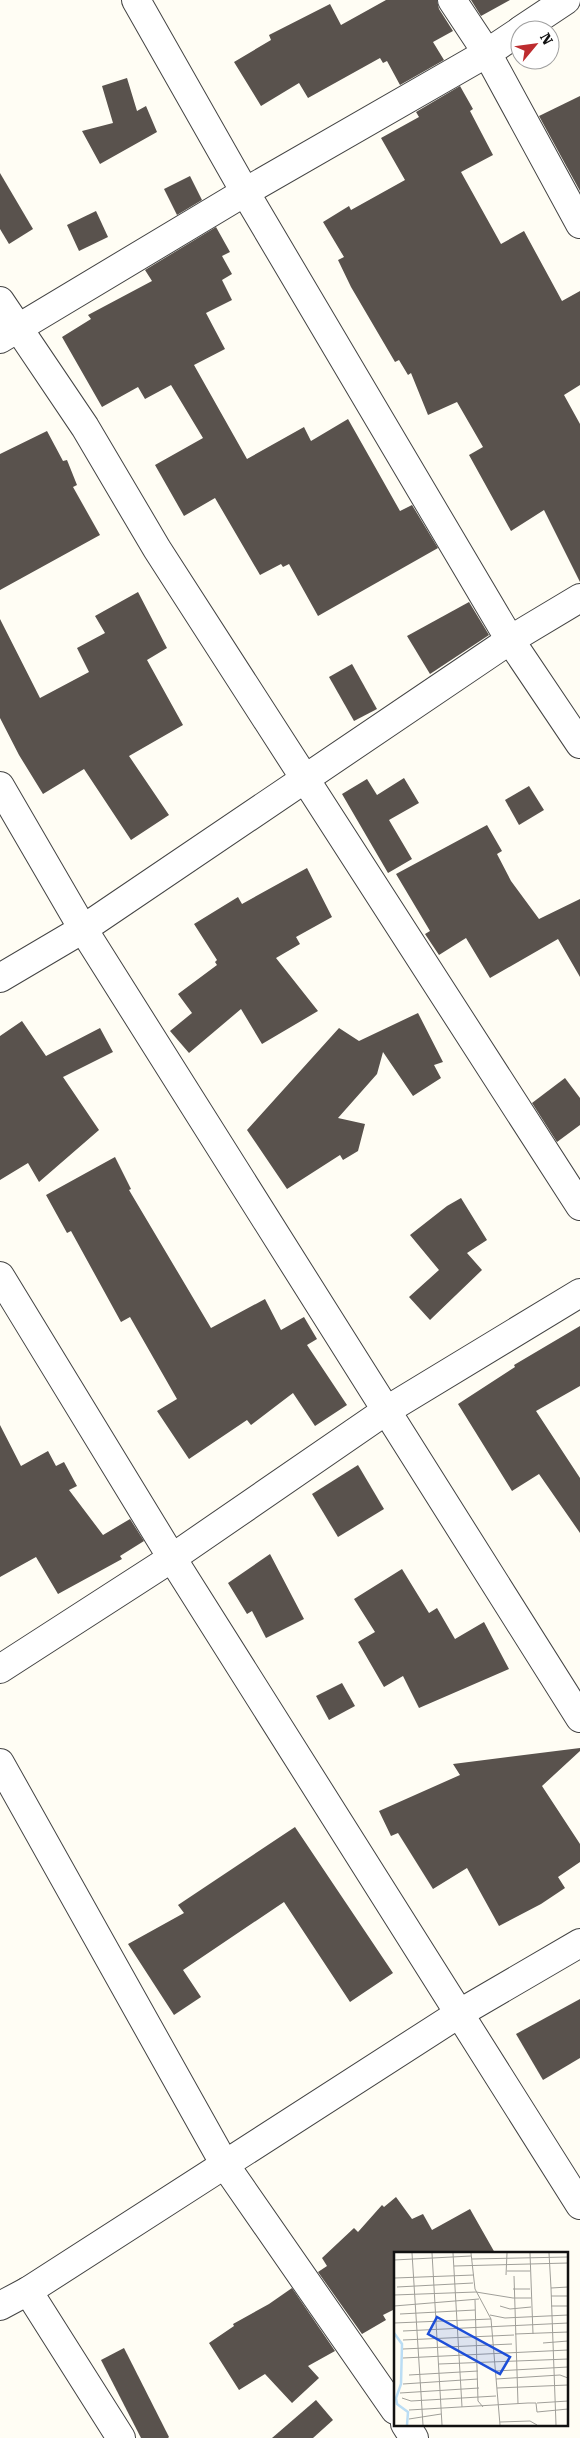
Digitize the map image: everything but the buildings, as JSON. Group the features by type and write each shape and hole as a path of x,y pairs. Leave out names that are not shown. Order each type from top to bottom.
{"street":[{"path":"136,0 245,192 510,640 580,744"},
{"path":"452,0 487,53 580,224"},
{"path":"535,20 566,0"},
{"path":"9,335 245,192 487,53 510,37"},
{"path":"0,301 9,335 85,427 157,549 580,1206"},
{"path":"0,978 83,929 510,640 580,598"},
{"path":"0,786 83,929 580,1718"},
{"path":"0,1276 172,1558 580,2205"},
{"path":"0,1669 172,1558 387,1410 580,1293"},
{"path":"0,1763 226,2165 394,2409"},
{"path":"0,2306 28,2292 460,2012 580,1943"},
{"path":"28,2292 121,2438"},
{"path":"406,2426 414,2438"}]}
